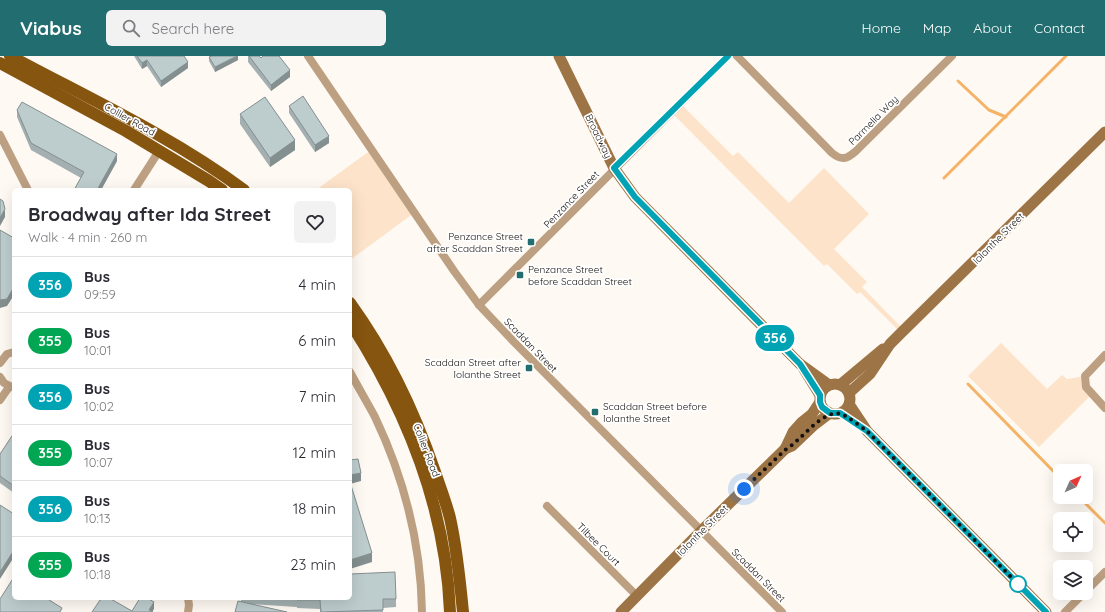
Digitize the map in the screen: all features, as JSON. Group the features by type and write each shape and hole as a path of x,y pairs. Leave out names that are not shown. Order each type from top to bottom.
{"main road":[{"name":"Collier Road","path":"10,56 169,140 214,168 241,188"},
{"name":"Collier Road","path":"0,63 126,131 219,188"},
{"name":"Collier Road","path":"352,306 386,360 411,410 429,453 450,518 460,578 463,612"},
{"name":"Collier Road","path":"352,325 371,354 393,398 410,437 434,502 449,585 450,612"}],"street":[{"name":"Scaddan Street","path":"308,56 449,265 479,305 552,381 782,612"},
{"name":"Broadway","path":"559,56 614,168 635,197 800,364 835,385"},
{"name":"Penzance Street","path":"479,305 544,242 614,168 728,56"},
{"name":"Parmelia Way","path":"737,56 838,158 850,156 856,151 952,56"},
{"name":"Iolanthe Street","path":"835,385 850,377 875,354 890,344 1105,132"},
{"path":"0,135 27,188"},
{"path":"135,188 159,151"},
{"name":"Iolanthe Street","path":"849,399 870,374 890,344"},
{"path":"1,360 7,354 12,353"},
{"path":"1105,355 1085,376 1086,387 1105,408"},
{"name":"Broadway","path":"800,364 820,399"},
{"path":"352,376 375,417 399,476 414,534 422,612"},
{"path":"0,377 4,383 11,387 0,400"},
{"path":"867,431 822,407 820,399 822,390 835,385 844,387 867,431 1046,612"},
{"name":"Iolanthe Street","path":"785,450 793,432 812,414 820,399"},
{"path":"835,413 847,408 849,399"},
{"name":"Iolanthe Street","path":"621,612 701,530 785,450 792,446 813,426 835,413"},
{"name":"Tilbee Court","path":"547,506 637,596"},
{"path":"1093,584 1105,572"},
{"path":"188,600 188,612"},
{"path":"1065,612 1077,600"}],"shaded area":[{"path":"680,103 733,156 738,152 789,203 824,168 869,214 834,249 867,282 862,287 904,330 901,333 860,292 857,294 827,264 824,266 671,112"},
{"path":"371,150 414,213 352,259 352,188 319,188"},
{"path":"1001,343 1047,389 1062,375 1067,379 1085,376 1092,394 1039,447 968,376"}],"building":[{"path":"137,56 184,56 188,62 161,81 147,60 142,63"},
{"path":"237,56 215,67 209,57"},
{"path":"249,56 259,56 261,58 263,56 279,56 290,70 271,85"},
{"path":"303,96 329,136 315,145 289,106"},
{"path":"265,97 295,140 270,158 240,114"},
{"path":"22,102 117,154 98,188 75,188 84,172 31,143 17,110"},
{"path":"0,199 3,201 5,209 0,218"},
{"path":"0,230 12,237 12,290 7,299 0,300"},
{"path":"12,436 12,485 0,476 0,454"},
{"path":"358,459 361,473 352,475 352,460"},
{"path":"352,488 372,553 352,559"},
{"path":"0,505 12,513 12,553 0,572"},
{"path":"395,572 396,599 383,599 383,610 321,612 320,600 352,600 352,574"},
{"path":"12,580 12,600 49,600 62,608 60,612 0,612 0,599"},
{"path":"100,600 113,600 132,611 139,600 150,600 154,602 149,610 153,612 92,612"},
{"path":"238,601 287,612 235,612"}],"waterway":[{"path":"944,178 1066,56"},
{"path":"958,81 989,110 1006,117"},
{"path":"968,384 1053,471"},
{"path":"1086,504 1105,523"}],"bus line":[{"name":"356","path":"728,56 614,168 635,197 800,364 820,395 820,402 825,411 833,414 840,413 867,431 1046,612"}],"place":[{"name":"Penzance Street after Scaddan Street","path":"531,242"},
{"name":"Penzance Street before Scaddan Street","path":"520,275"},
{"name":"Scaddan Street after Iolanthe Street","path":"529,368"},
{"name":"Scaddan Street before Iolanthe Street","path":"595,412"}],"route":[{"path":"744,489 813,426 830,413 840,413 867,431 1018,584"}]}
